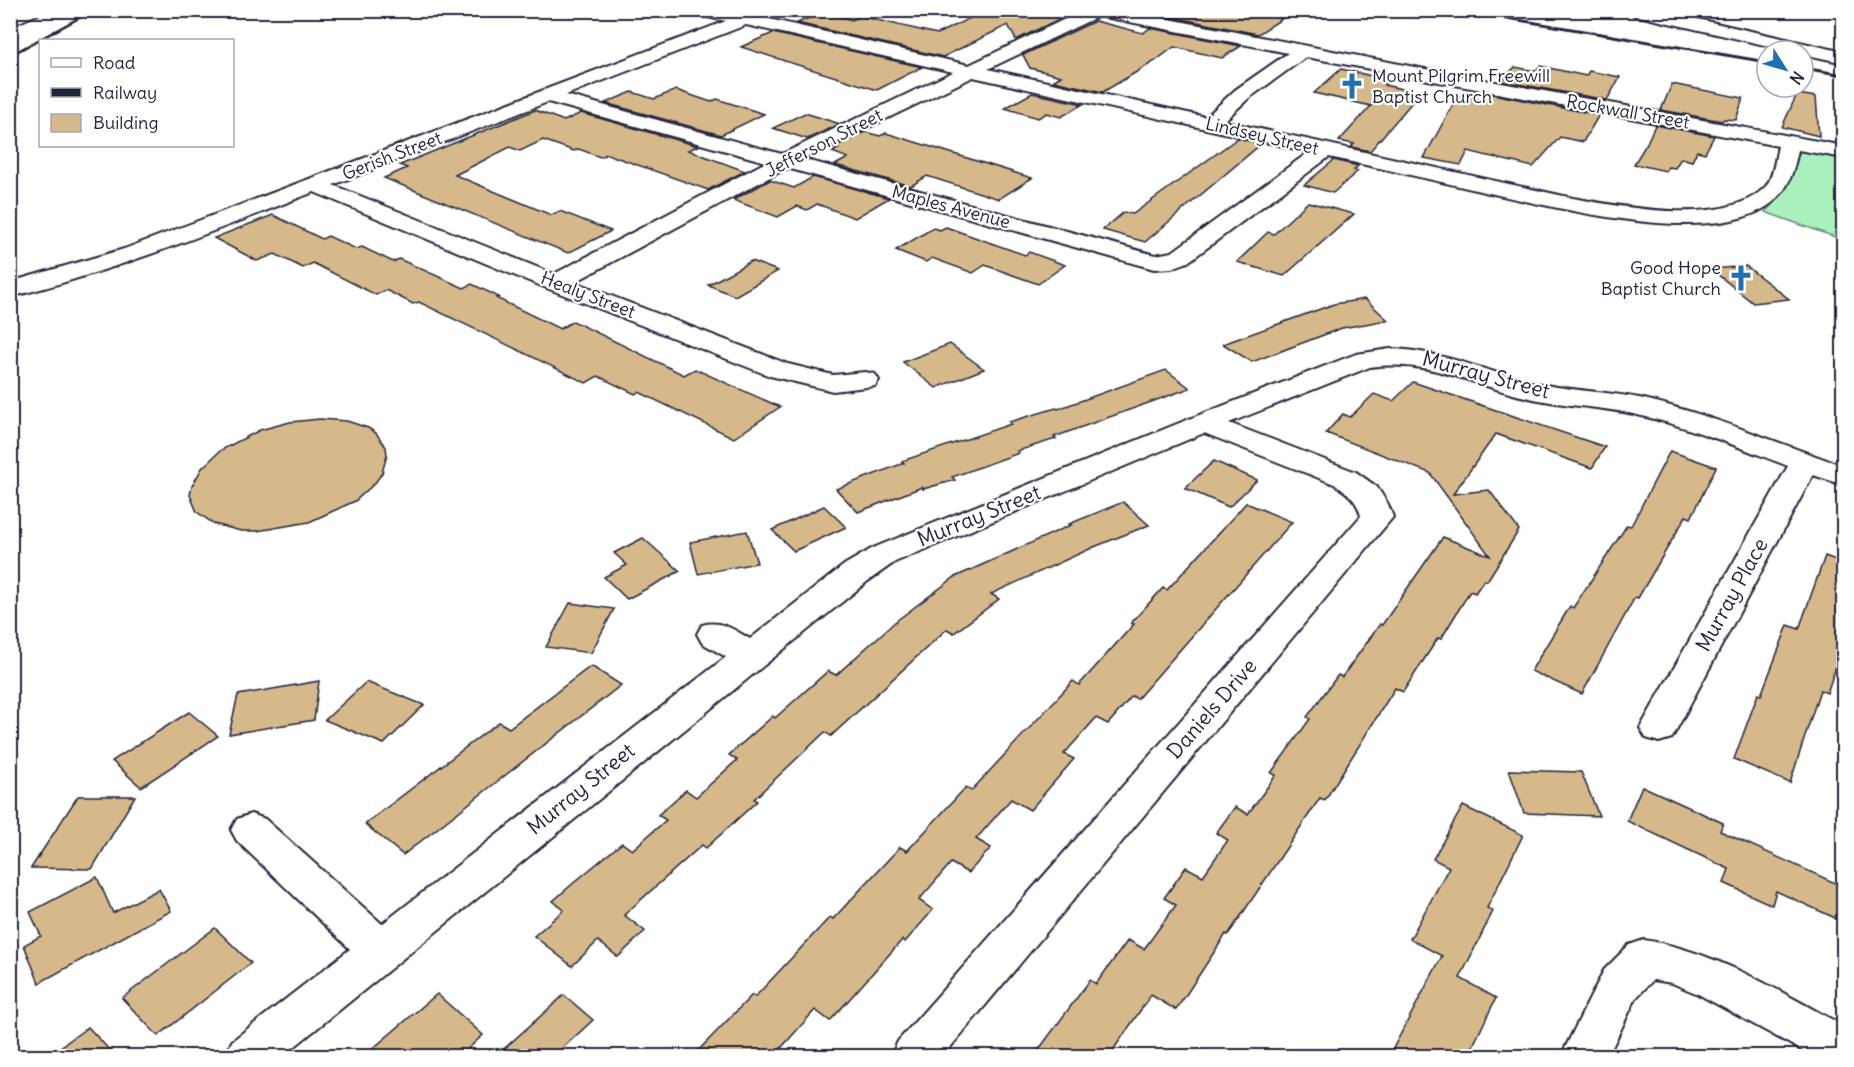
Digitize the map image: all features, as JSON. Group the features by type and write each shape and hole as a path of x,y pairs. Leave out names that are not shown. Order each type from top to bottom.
{"main road":[{"path":"10,49 83,10"}],"street":[{"path":"10,35 31,24 69,10"},
{"name":"Lindsey Street","path":"699,10 1589,208 1642,216 1704,216 1739,210 1764,198 1774,190 1779,181 1789,142"},
{"name":"Gerish Street","path":"10,290 64,276 132,254 771,10"},
{"name":"Rockwall Street","path":"1095,11 1844,152"},
{"name":"Jefferson Street","path":"556,282 787,162 814,145 972,72 1095,11"},
{"path":"1641,11 1844,58"},
{"path":"1210,124 1246,92 1286,65 1302,51"},
{"name":"Maples Avenue","path":"549,96 1140,260 1163,262 1180,257 1325,150"},
{"name":"Healy Street","path":"315,186 779,370 833,383 865,380"},
{"name":"Murray Street","path":"248,1056 750,655 856,573 884,555 1204,423 1365,360 1408,355 1436,360 1536,392 1644,408 1844,476"},
{"name":"Daniels Drive","path":"914,1056 1377,517 1374,502 1361,488 1345,478 1204,423"},
{"name":"Murray Place","path":"1659,728 1805,463"},
{"path":"714,634 750,655"},
{"path":"251,830 380,950"},
{"path":"1584,1056 1620,984 1644,959 1675,964 1714,980 1844,1050"}],"green space":[{"path":"1800,151 1843,156 1843,240 1765,212 1787,184"}],"building":[{"path":"987,10 1037,10 1035,12 1061,18 1016,40 1008,25 943,57 797,23 823,12 852,20 860,16 937,34"},
{"path":"1175,10 1243,10 1283,18 1258,34 1167,16"},
{"path":"1095,21 1143,33 1150,28 1241,46 1222,58 1174,47 1103,92 1053,81 1061,76 1030,68 1023,55"},
{"path":"773,33 922,67 877,90 741,47"},
{"path":"1540,66 1586,76 1589,71 1620,77 1607,100 1501,81 1515,67 1535,71"},
{"path":"1341,69 1389,80 1384,85 1420,93 1370,151 1351,147 1354,144 1339,141 1371,106 1314,93"},
{"path":"1672,84 1743,98 1736,120 1724,119 1722,121 1661,110"},
{"path":"676,90 711,102 717,99 764,114 721,135 605,103 632,92 654,99"},
{"path":"1032,93 1083,104 1061,117 1047,113 1038,118 1005,108"},
{"path":"1487,93 1599,115 1583,142 1560,137 1533,167 1468,151 1461,165 1424,158 1458,95 1480,100"},
{"path":"1816,97 1819,136 1782,127 1795,99 1815,99"},
{"path":"535,110 564,121 581,113 698,146 688,150 745,171 708,190 607,154 600,157 543,140 520,151 510,147 455,175 551,215 560,211 611,231 568,253 384,178 407,168 400,165"},
{"path":"805,113 840,124 807,139 773,128"},
{"path":"1655,125 1714,136 1705,153 1697,151 1692,161 1681,158 1675,168 1668,167 1666,171 1634,164"},
{"path":"865,132 880,136 886,133 1032,178 999,199 927,176 911,186 835,165 848,158 832,152 838,149 832,148"},
{"path":"1238,138 1261,144 1145,242 1103,230 1124,212 1133,214"},
{"path":"1334,160 1358,166 1354,170 1358,171 1333,193 1304,185"},
{"path":"813,177 889,198 855,218 817,204 807,210 797,206 778,217 733,200 770,180 794,188"},
{"path":"1308,202 1354,214 1284,276 1237,262 1268,232 1274,234"},
{"path":"273,215 322,239 328,236 356,249 362,247 393,262 399,259 464,288 472,284 560,329 573,321 684,375 695,369 780,407 734,438 639,392 635,394 598,376 586,383 419,302 413,304 386,290 376,295 313,263 303,268 275,254 257,261 214,238"},
{"path":"946,227 1025,255 1029,252 1065,265 1038,284 985,265 973,273 932,258 926,262 896,250 933,228 940,230"},
{"path":"751,261 778,271 735,296 708,285"},
{"name":"Good Hope Baptist Church","path":"1746,266 1789,299 1753,303 1711,269"},
{"path":"1365,299 1388,320 1342,328 1252,362 1223,344 1334,304"},
{"path":"950,344 984,369 936,388 903,362"},
{"path":"1166,370 1190,388 1054,437 1056,439 1017,451 1019,453 952,477 955,480 923,489 922,487 858,512 836,489 904,463 902,461 1011,424 1009,422 1058,409"},
{"path":"1413,382 1605,447 1592,468 1496,434 1453,494 1489,490 1519,530 1487,581 1484,580 1475,593 1470,591 1441,639 1438,638 1403,692 1395,688 1325,800 1320,798 1176,1010 1151,995 1109,1056 1034,1056 1090,980 1096,984 1128,940 1144,949 1176,905 1164,898 1186,867 1203,876 1228,840 1216,833 1235,807 1248,814 1276,775 1271,773 1310,719 1307,717 1338,675 1342,677 1380,624 1382,625 1443,537 1490,556 1430,473 1326,433 1343,414 1350,417 1374,394 1393,401"},
{"path":"320,419 347,421 368,428 376,433 386,447 387,455 382,473 375,483 355,501 309,522 257,531 241,531 214,524 197,512 190,495 192,486 202,468 221,450 260,430 290,422"},
{"path":"1670,451 1716,467 1691,518 1686,516 1638,598 1635,597 1582,694 1531,671 1570,606 1573,608 1627,525 1631,526"},
{"path":"1214,461 1257,480 1229,507 1185,488"},
{"path":"1123,502 1149,525 1094,547 991,594 999,599 954,633 947,629 831,736 825,732 754,799 757,801 706,848 702,845 624,915 645,931 618,957 598,941 572,966 534,936 564,910 553,901 577,880 622,843 632,850 666,820 658,815 686,790 696,797 737,760 729,755 773,716 775,718 828,671 836,675 896,621 955,577 1071,525 1069,524"},
{"path":"1246,503 1292,522 1137,699 1132,696 1108,724 1096,718 1064,754 1074,759 1030,810 1011,799 976,839 991,848 968,873 951,863 919,900 933,910 905,942 902,940 830,1021 815,1010 774,1056 693,1056 752,995 755,997 830,917 833,919 900,847 907,851 966,787 971,791 1073,681 1079,685 1163,588 1167,590"},
{"path":"824,506 846,527 794,551 772,530"},
{"path":"747,531 757,563 698,574 690,542"},
{"path":"643,538 680,571 627,599 604,577 627,565 614,553"},
{"path":"1825,556 1844,563 1844,643 1827,693 1820,690 1790,783 1734,759 1758,694 1761,695 1788,625 1799,629"},
{"path":"570,603 614,609 591,653 546,647"},
{"path":"591,666 621,685 403,855 365,824 499,722 509,728"},
{"path":"319,681 314,720 229,734 238,695"},
{"path":"366,682 424,705 384,744 325,720"},
{"path":"189,712 218,736 141,787 112,761"},
{"path":"1509,770 1581,772 1599,816 1524,813"},
{"path":"1642,786 1723,823 1720,831 1844,887 1844,922 1776,891 1772,905 1724,883 1729,869 1627,821"},
{"path":"78,796 135,796 92,869 31,868"},
{"path":"1463,806 1523,835 1487,908 1493,911 1460,978 1496,998 1468,1056 1389,1056 1442,956 1410,939 1449,867 1433,859"},
{"path":"97,877 113,913 159,889 171,911 39,983 24,945 41,936 30,912"},
{"path":"215,928 251,963 158,1036 122,998"},
{"path":"437,994 483,1035 460,1056 364,1056"},
{"path":"564,995 593,1020 554,1056 496,1056"},
{"path":"88,1027 115,1056 48,1056"}],"railway":[{"path":"1459,10 1755,60"},
{"path":"1815,70 1844,75"}],"place":[{"name":"Mount Pilgrim Freewill Baptist Church","path":"1352,86"},
{"name":"Good Hope Baptist Church","path":"1741,278"}]}
